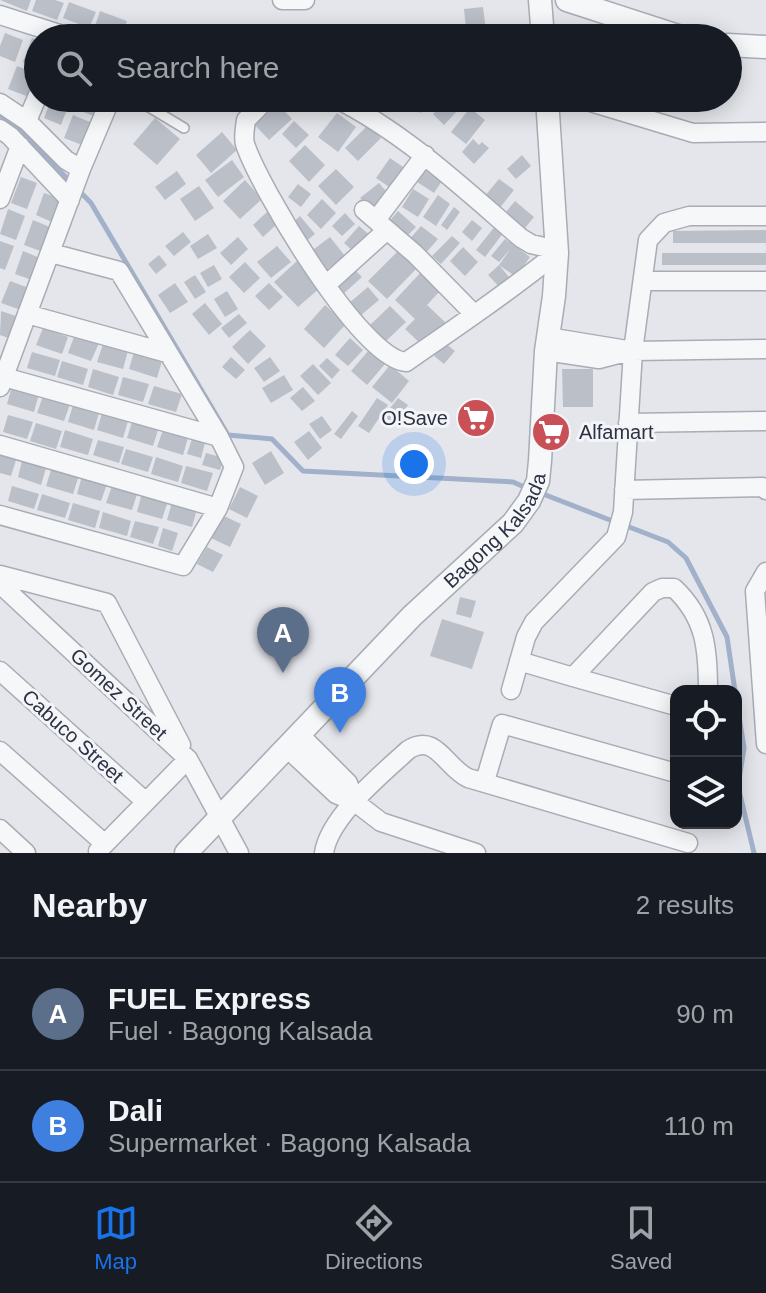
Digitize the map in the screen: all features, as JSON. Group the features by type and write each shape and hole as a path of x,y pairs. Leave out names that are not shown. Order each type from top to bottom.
{"street":[{"path":"282,0 305,0"},
{"path":"540,0 542,24"},
{"path":"567,0 641,24"},
{"path":"1,17 24,24"},
{"path":"742,46 766,47"},
{"path":"0,103 27,121 66,160 75,185"},
{"path":"27,121 31,112"},
{"path":"105,112 2,382 219,437"},
{"path":"254,112 246,120 244,142 292,236 326,285 370,339 401,362 406,362 497,300 557,252"},
{"path":"360,112 425,155 521,238 557,252"},
{"name":"Bagong Kalsada","path":"186,853 412,616 513,523 533,491 557,252 548,112"},
{"path":"623,112 693,133 766,132"},
{"path":"0,129 75,185"},
{"path":"0,199 20,146"},
{"path":"326,285 425,155"},
{"path":"511,690 526,637 534,622 616,537 623,512 633,351 648,240 664,223 689,216 766,216"},
{"path":"376,220 474,314"},
{"path":"0,515 183,566 218,508 234,467 119,271 51,253"},
{"path":"643,281 766,281"},
{"path":"27,314 167,353"},
{"path":"547,344 599,359 633,351 766,349"},
{"path":"628,423 766,421"},
{"path":"0,445 218,508"},
{"path":"624,490 763,487 766,490"},
{"path":"766,572 755,591 766,744"},
{"path":"0,575 107,603 188,759 100,849 0,751"},
{"name":"Gomez Street","path":"0,584 188,759 239,853"},
{"path":"573,677 653,592 674,588 687,601 699,624 708,650 708,685"},
{"path":"519,661 670,704"},
{"name":"Cabuco Street","path":"0,671 146,802"},
{"path":"485,781 502,724 670,771"},
{"path":"293,741 336,794 355,802 381,822 476,853"},
{"path":"324,853 326,838 355,802 416,745 427,744 438,750 460,774 690,848"},
{"path":"0,829 26,853"}],"lane":[{"path":"157,112 184,128"}],"building":[{"path":"0,0 31,0 27,11"},
{"path":"36,0 64,3 57,20 32,11"},
{"path":"69,2 96,12 91,24 79,24 63,18"},
{"path":"483,7 485,24 466,24 464,9"},
{"path":"100,11 127,21 126,24 96,24"},
{"path":"5,33 23,40 15,62 0,56"},
{"path":"17,66 24,69 24,95 8,89"},
{"path":"46,112 66,112 61,125 44,118"},
{"path":"269,112 285,112 292,119 269,140 255,125"},
{"path":"435,112 456,112 444,125 433,114"},
{"path":"467,112 475,112 485,120 466,144 451,132"},
{"path":"337,113 356,127 338,152 318,137"},
{"path":"73,115 90,122 82,145 64,138"},
{"path":"155,118 180,139 157,165 133,144"},
{"path":"294,121 309,135 296,148 282,134"},
{"path":"368,125 381,138 358,161 345,148"},
{"path":"222,132 237,150 211,173 196,155"},
{"path":"473,139 489,148 474,164 462,152"},
{"path":"305,145 325,165 309,182 289,161"},
{"path":"522,155 531,166 516,179 507,169"},
{"path":"390,158 406,169 392,189 376,178"},
{"path":"232,160 244,177 218,197 205,180"},
{"path":"421,168 442,181 434,193 414,180"},
{"path":"336,169 354,187 336,205 318,186"},
{"path":"177,171 186,184 165,200 155,187"},
{"path":"21,177 37,183 27,209 11,203"},
{"path":"499,179 514,190 499,209 484,197"},
{"path":"245,180 262,199 240,219 223,201"},
{"path":"379,183 390,196 371,211 360,198"},
{"path":"298,184 311,194 301,207 288,197"},
{"path":"199,186 214,208 195,221 180,199"},
{"path":"413,189 429,199 418,217 402,207"},
{"path":"44,193 61,199 52,222 36,215"},
{"path":"438,195 450,204 436,226 423,217"},
{"path":"322,199 336,213 321,229 307,215"},
{"path":"515,201 534,217 525,228 506,212"},
{"path":"454,207 460,212 447,230 441,225"},
{"path":"8,209 25,216 16,240 0,234"},
{"path":"398,211 416,227 403,240 386,225"},
{"path":"267,212 277,224 263,237 253,225"},
{"path":"345,213 355,224 342,236 332,226"},
{"path":"300,216 315,234 305,242 290,225"},
{"path":"33,220 52,228 43,252 24,245"},
{"path":"472,220 482,228 472,241 462,232"},
{"path":"496,225 504,232 485,257 476,250"},
{"path":"359,226 371,236 355,253 344,243"},
{"path":"421,226 438,239 424,255 408,241"},
{"path":"766,230 766,243 673,243 673,231"},
{"path":"183,232 191,242 174,256 165,246"},
{"path":"208,234 217,248 198,259 190,246"},
{"path":"452,236 460,243 441,264 432,256"},
{"path":"238,237 248,249 231,265 220,253"},
{"path":"330,237 345,256 325,271 310,252"},
{"path":"505,239 530,257 516,277 499,265 511,248 499,262 491,256"},
{"path":"0,241 14,246 5,270 0,268"},
{"path":"277,246 291,262 271,278 257,262"},
{"path":"463,247 478,262 465,276 450,261"},
{"path":"401,248 419,266 387,299 368,281"},
{"path":"23,251 40,258 32,280 15,274"},
{"path":"662,253 766,253 766,265 662,265"},
{"path":"159,255 167,265 156,274 148,264"},
{"path":"297,261 321,287 298,307 274,282"},
{"path":"245,262 260,278 244,293 229,277"},
{"path":"214,265 222,279 208,287 200,273"},
{"path":"499,265 513,282 503,291 488,275"},
{"path":"354,269 362,277 342,295 334,287"},
{"path":"423,270 442,289 427,305 446,323 423,346 405,329 415,319 395,300"},
{"path":"195,275 206,292 195,299 184,282"},
{"path":"10,281 29,288 21,310 1,303"},
{"path":"175,283 188,302 170,313 158,295"},
{"path":"269,283 283,297 269,310 255,296"},
{"path":"368,287 379,300 360,316 349,303"},
{"path":"227,291 238,309 225,317 214,299"},
{"path":"205,303 222,324 209,335 192,314"},
{"path":"325,305 346,324 324,348 304,329"},
{"path":"390,306 406,322 386,341 370,325"},
{"path":"1,311 19,317 11,339 0,335"},
{"path":"239,314 247,323 229,338 221,328"},
{"path":"43,328 68,337 62,354 36,345"},
{"path":"250,330 266,346 248,364 232,347"},
{"path":"75,334 99,343 91,361 68,353"},
{"path":"350,338 363,350 348,366 335,355"},
{"path":"445,343 455,351 444,364 434,356"},
{"path":"103,344 128,351 123,369 97,362"},
{"path":"369,350 385,364 367,385 351,371"},
{"path":"32,352 60,360 55,376 27,368"},
{"path":"134,352 162,361 157,378 129,369"},
{"path":"231,357 245,370 236,379 222,367"},
{"path":"270,357 280,371 264,382 254,368"},
{"path":"327,358 340,370 332,379 319,366"},
{"path":"62,361 88,369 83,385 57,377"},
{"path":"313,364 331,383 318,395 300,376"},
{"path":"390,365 409,381 392,403 372,387"},
{"path":"93,369 119,377 113,395 88,387"},
{"path":"562,369 593,369 593,407 563,407"},
{"path":"284,375 293,390 271,403 262,388"},
{"path":"123,377 149,384 143,402 118,395"},
{"path":"12,386 39,394 34,412 7,404"},
{"path":"154,386 182,394 176,412 148,404"},
{"path":"303,387 315,401 302,411 290,398"},
{"path":"43,396 70,404 64,421 37,413"},
{"path":"377,398 388,405 369,433 358,426"},
{"path":"398,398 408,405 394,424 384,416"},
{"path":"73,405 99,413 94,430 68,422"},
{"path":"352,411 358,416 341,439 334,434"},
{"path":"102,413 128,421 123,438 97,430"},
{"path":"8,415 33,422 27,439 3,432"},
{"path":"322,416 332,430 320,439 309,424"},
{"path":"132,422 158,430 153,446 127,438"},
{"path":"36,423 62,431 56,449 30,441"},
{"path":"65,430 93,439 88,455 60,447"},
{"path":"163,430 188,438 183,455 157,447"},
{"path":"309,431 322,448 308,460 294,442"},
{"path":"192,439 205,443 201,458 187,454"},
{"path":"98,440 124,447 119,463 93,455"},
{"path":"126,449 153,457 148,472 121,464"},
{"path":"271,451 284,473 265,485 252,463"},
{"path":"0,452 17,457 11,476 0,473"},
{"path":"206,453 224,458 220,470 202,465"},
{"path":"156,457 183,466 178,482 151,474"},
{"path":"22,461 46,468 41,485 18,477"},
{"path":"186,466 213,473 207,491 181,483"},
{"path":"52,467 79,475 73,494 46,486"},
{"path":"82,476 107,484 101,501 77,494"},
{"path":"12,486 39,494 34,509 8,501"},
{"path":"112,486 137,494 132,510 106,503"},
{"path":"240,487 258,496 247,518 229,509"},
{"path":"142,493 168,501 162,519 137,512"},
{"path":"42,494 70,503 65,518 37,510"},
{"path":"172,502 197,509 192,527 167,520"},
{"path":"73,503 100,511 95,528 68,520"},
{"path":"103,512 131,521 127,536 99,528"},
{"path":"222,515 241,524 230,547 211,538"},
{"path":"135,521 159,527 153,544 130,537"},
{"path":"163,528 178,533 172,551 158,546"},
{"path":"207,547 223,555 213,572 197,564"},
{"path":"460,597 476,601 471,618 456,614"},
{"path":"442,619 484,632 472,669 430,656"}],"waterway":[{"path":"0,115 15,125 91,203 228,435 272,439 303,471 513,482 529,489"},
{"path":"538,492 615,522"},
{"path":"624,525 668,542 686,558 727,637 734,685"},
{"path":"742,735 744,748 738,786 754,853"}],"place":[{"name":"O!Save","path":"476,418"},
{"name":"Alfamart","path":"551,432"},
{"name":"FUEL Express","path":"283,673"},
{"name":"Dali","path":"340,733"}]}
